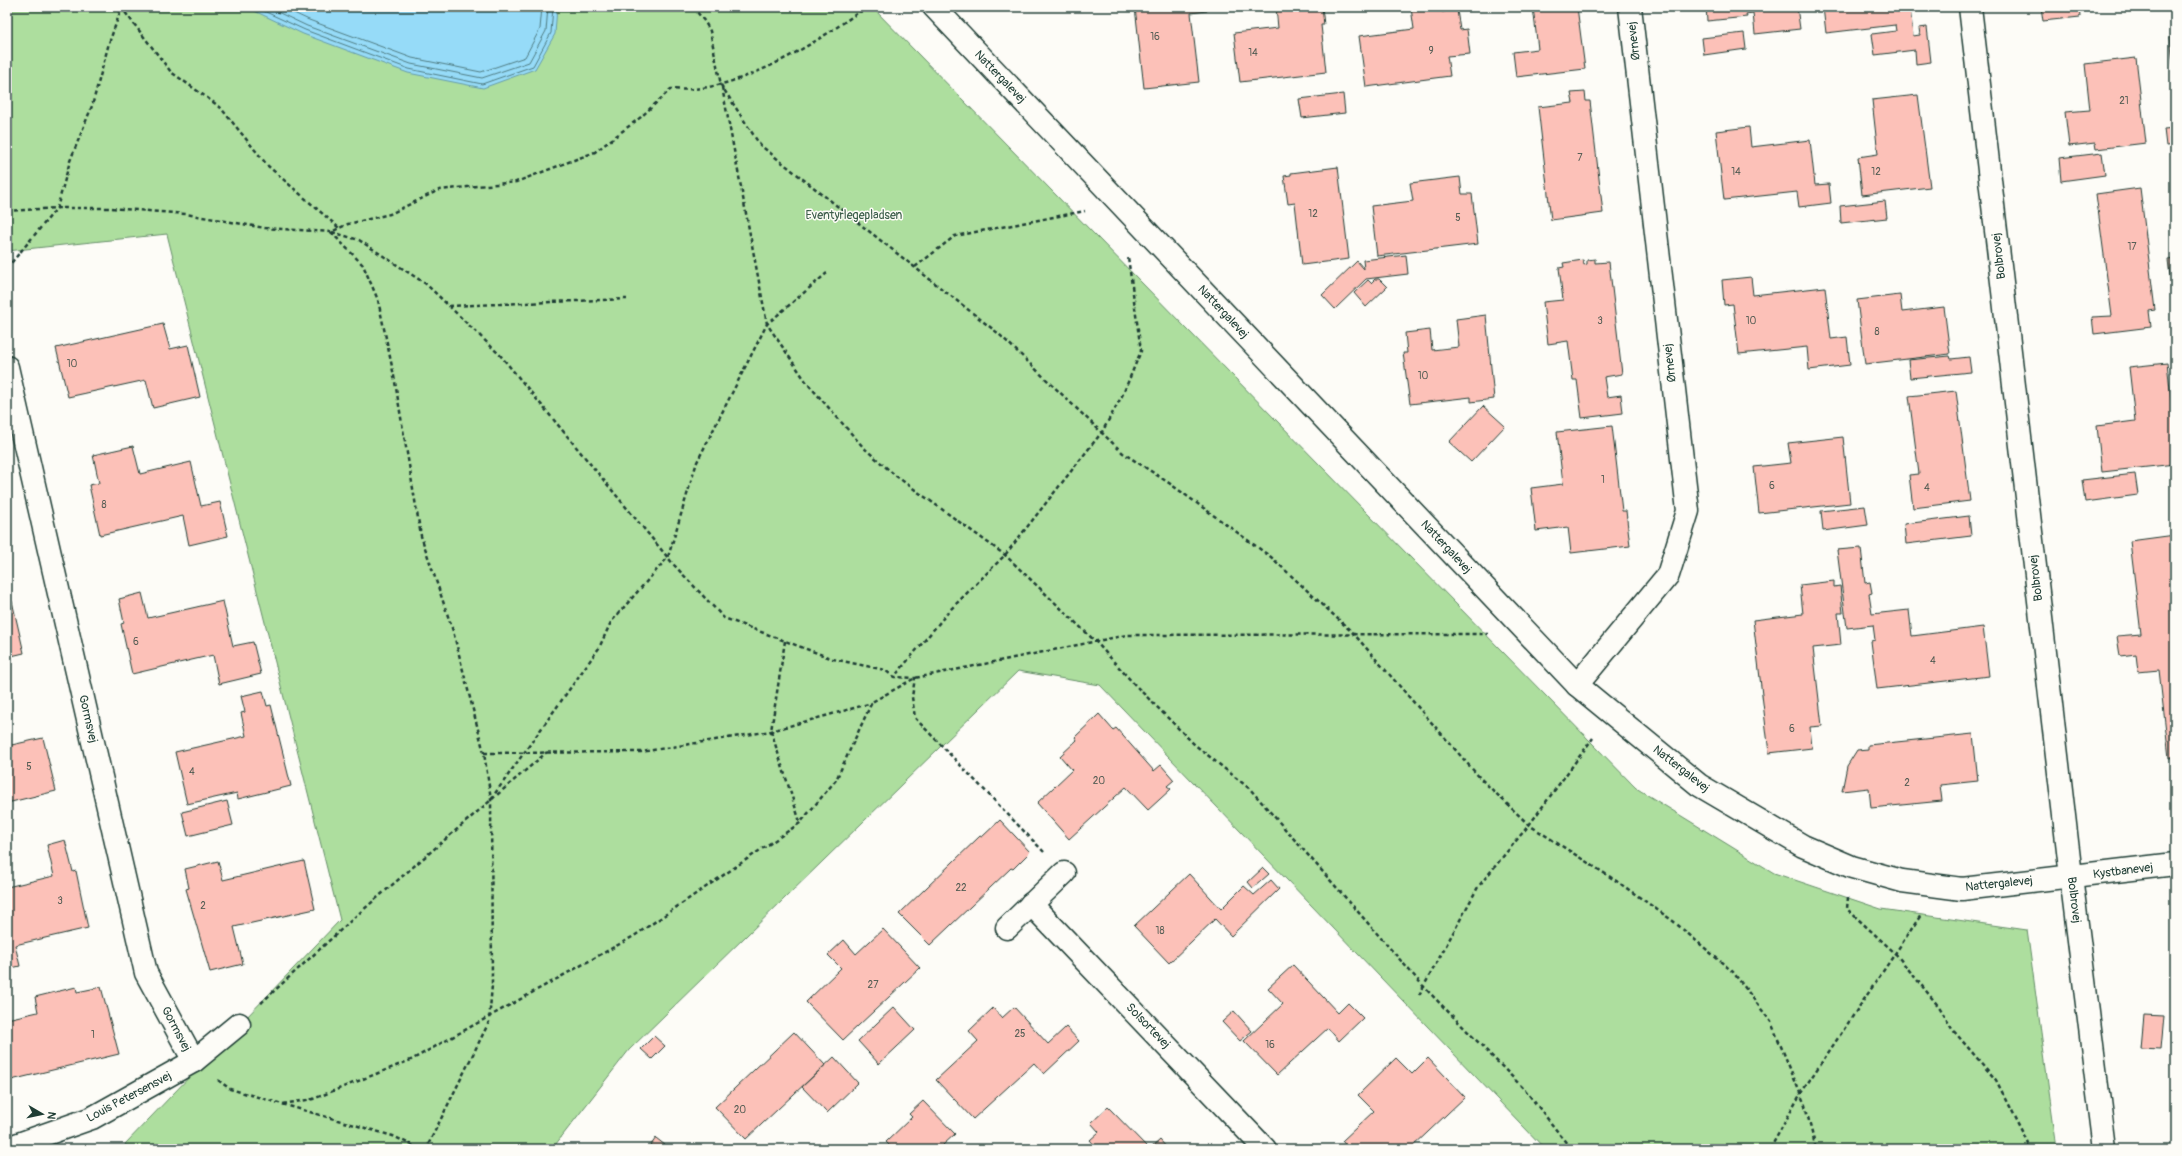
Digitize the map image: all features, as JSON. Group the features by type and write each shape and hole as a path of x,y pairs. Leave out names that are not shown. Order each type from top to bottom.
{"street":[{"name":"Nattergalevej","path":"934,7 1577,685 1699,786 1803,846 1852,867 1902,881 1962,889 2071,876"},
{"name":"Ørnevej","path":"1577,685 1668,575 1688,511 1630,7"},
{"name":"Bolbrovej","path":"1970,7 2071,876 2105,1149"},
{"name":"Gormsvej","path":"7,366 146,973 194,1061"},
{"name":"Kystbanevej","path":"2071,876 2175,864"},
{"path":"1006,928 1064,872"},
{"name":"Solsortevej","path":"1031,904 1265,1149"},
{"name":"Louis Petersensvej","path":"7,1148 92,1118 194,1061 239,1024"}],"path":[{"path":"693,7 710,31 767,324 807,383 864,448 896,476 1005,555 1096,642 1134,685 1195,745 1250,789 1424,987 1526,1092 1571,1149"},
{"path":"331,232 348,224 390,214 439,190 516,182 581,158 595,152 641,117 672,89 691,91 721,85 766,69 840,25 866,7"},
{"path":"122,8 171,72 220,107 268,166 339,228"},
{"path":"7,268 57,208 70,161 92,106 109,43 122,8"},
{"path":"721,85 760,145 999,334 1122,453 1169,483 1271,557 1354,633 1481,779 1529,825 1618,882 1673,921 1733,972 1770,1022 1801,1093 1816,1149"},
{"path":"915,267 955,236 1121,204"},
{"path":"7,211 57,208 111,208 186,214 265,228 331,232 359,240 426,284 500,355 668,557 724,618 833,660 885,670 894,677 915,678 1127,635 1354,633 1529,634"},
{"path":"331,232 362,265 378,300 394,376 421,536 453,631 484,753 491,799 492,985 489,1022 426,1149"},
{"path":"894,677 950,610 1005,555 1102,432 1124,394 1141,351 1127,250"},
{"path":"491,799 599,648 611,622 668,557 697,462 767,324 827,273"},
{"path":"449,306 627,299"},
{"path":"785,641 770,730 800,823"},
{"path":"484,753 641,752 770,730 872,702 915,678"},
{"path":"915,678 912,697 916,718 1064,872"},
{"path":"283,1104 313,1099 411,1060 634,936 800,823 836,780 872,702"},
{"path":"1419,995 1478,887 1529,825 1611,713"},
{"path":"239,1024 356,916 547,752"},
{"path":"1852,867 1847,909 1895,952 1940,1008 1952,1029 1996,1080 2028,1143 2037,1149"},
{"path":"1770,1149 1801,1093 1921,915"},
{"path":"194,1061 230,1089 393,1136 420,1149"}],"green space":[{"name":"Eventyrlegepladsen","path":"7,7 872,7 1636,788 1774,873 1881,909 2027,930 2057,1149 1545,1149 1100,685 1018,671 629,1050 552,1149 128,1149 125,1144 340,920 167,234 7,251"}],"water":[{"path":"246,7 557,7 555,34 535,69 483,88 408,73 303,34"}],"building":[{"path":"1135,7 1207,7 1207,11 1191,13 1199,82 1144,88"},
{"path":"1276,7 1322,7 1324,25 1321,25 1326,72 1240,82 1234,33 1278,28"},
{"path":"1441,7 1442,12 1457,10 1460,30 1467,29 1470,54 1447,56 1450,76 1366,87 1359,36 1414,29 1411,8"},
{"path":"1533,7 1577,7 1585,69 1516,77 1513,52 1538,49"},
{"path":"1706,7 1797,7 1800,29 1755,34 1753,13 1746,14 1747,17 1707,21"},
{"path":"1823,7 1910,7 1913,36 1920,35 1919,28 1927,27 1931,62 1916,64 1915,50 1875,55 1872,34 1896,31 1895,25 1826,33"},
{"path":"2041,7 2079,7 2080,17 2043,21"},
{"path":"1744,33 1746,49 1704,55 1702,38"},
{"path":"2175,36 2175,80 2170,37"},
{"path":"2136,58 2146,143 2096,149 2095,143 2069,146 2065,112 2090,110 2085,64"},
{"path":"1585,92 1586,101 1590,101 1603,213 1551,220 1538,107 1573,103 1571,93"},
{"path":"1343,94 1345,113 1302,118 1299,99"},
{"path":"1918,95 1930,187 1862,195 1858,157 1878,154 1872,100"},
{"path":"1749,127 1751,147 1810,140 1815,185 1829,184 1831,203 1799,207 1797,192 1724,200 1716,131"},
{"path":"2175,128 2175,145 2166,146 2164,129"},
{"path":"2102,153 2105,175 2061,181 2059,158"},
{"path":"1338,167 1349,259 1302,265 1295,203 1288,204 1284,176 1291,175 1291,173"},
{"path":"1460,177 1462,194 1472,194 1478,244 1377,256 1371,206 1413,201 1410,183"},
{"path":"2140,188 2155,310 2149,311 2151,327 2094,334 2092,317 2112,316 2096,194"},
{"path":"1885,201 1887,218 1841,223 1840,206"},
{"path":"1406,255 1408,274 1366,279 1335,309 1322,295 1357,261 1364,269 1363,260"},
{"path":"1595,259 1595,263 1609,262 1622,374 1604,377 1607,397 1621,395 1623,413 1582,418 1577,380 1573,380 1568,341 1548,344 1543,302 1563,300 1559,268 1564,267 1563,263 1583,260 1584,265 1587,264 1587,260"},
{"path":"2175,259 2175,307 2174,307 2168,260"},
{"path":"1751,277 1753,295 1825,287 1831,339 1847,337 1850,365 1809,370 1807,347 1739,354 1733,304 1724,305 1722,280"},
{"path":"1375,279 1379,279 1387,287 1366,307 1354,293 1368,280 1371,283"},
{"path":"1900,295 1902,312 1944,307 1950,354 1865,364 1857,300"},
{"path":"1486,315 1494,399 1471,402 1471,397 1410,404 1403,353 1407,353 1405,333 1430,330 1432,350 1459,347 1456,319"},
{"path":"163,324 170,349 188,345 200,397 153,408 146,380 68,397 56,348"},
{"path":"1950,356 1951,359 1969,357 1971,372 1910,378 1908,360"},
{"path":"2167,363 2175,431 2175,464 2102,472 2097,426 2135,421 2129,367"},
{"path":"1956,391 1970,501 1913,508 1909,475 1919,474 1909,396"},
{"path":"1483,406 1505,426 1471,462 1449,442"},
{"path":"1612,426 1622,511 1626,511 1630,546 1571,553 1568,527 1536,531 1531,488 1563,484 1557,432"},
{"path":"1843,437 1850,503 1759,513 1754,467 1791,463 1788,443"},
{"path":"133,446 140,474 191,462 201,506 220,502 228,536 189,545 183,516 100,535 89,485 99,483 93,455"},
{"path":"2135,474 2138,495 2085,502 2082,480"},
{"path":"1865,506 1868,525 1823,531 1821,511"},
{"path":"1969,516 1971,536 1906,544 1904,524"},
{"path":"2175,535 2175,757 2169,758 2159,670 2138,672 2136,654 2120,656 2117,636 2141,634 2130,541"},
{"path":"1861,548 1865,583 1870,582 1872,593 1869,594 1872,614 1909,610 1912,636 1983,627 1989,676 1877,689 1871,641 1875,640 1873,625 1847,628 1837,550"},
{"path":"1834,581 1834,587 1840,586 1843,613 1838,613 1841,645 1813,648 1822,726 1810,727 1812,748 1769,753 1753,620 1803,614 1800,585"},
{"path":"142,593 148,618 223,601 233,646 253,642 261,674 219,684 213,655 132,674 121,624 124,623 119,599"},
{"path":"12,601 24,653 7,657 7,602"},
{"path":"263,691 267,706 271,705 291,786 238,799 237,793 187,804 175,752 246,736 241,713 245,712 241,696"},
{"path":"1099,714 1113,730 1116,728 1154,771 1161,765 1174,780 1167,786 1171,789 1148,810 1126,787 1069,839 1037,803 1072,770 1060,756 1077,740 1075,737"},
{"path":"1973,734 1978,781 1940,785 1942,801 1871,808 1869,788 1842,791 1847,766 1857,750 1868,749 1868,745"},
{"path":"43,738 56,791 7,803 7,746"},
{"path":"227,801 233,825 188,836 182,812"},
{"path":"1000,820 1030,852 1013,869 1011,868 930,945 899,914 980,836 982,837"},
{"path":"65,840 73,872 76,871 88,928 15,945 20,966 7,969 7,887 54,876 47,845"},
{"path":"218,861 223,880 304,861 315,909 234,927 243,964 210,972 186,889 189,888 185,869"},
{"path":"1263,868 1269,874 1253,888 1248,882"},
{"path":"1189,874 1221,909 1244,886 1254,895 1271,880 1279,889 1231,936 1215,919 1169,963 1134,926"},
{"path":"883,929 920,968 843,1040 806,1002 841,968 828,955 844,940 856,954"},
{"path":"1293,965 1338,1013 1348,1003 1363,1018 1339,1041 1328,1028 1277,1075 1244,1041 1283,1004 1268,988"},
{"path":"76,987 77,992 101,987 119,1054 7,1081 7,1019 38,1012 35,997"},
{"path":"894,1007 915,1030 879,1064 858,1041"},
{"path":"1014,1007 1048,1044 1066,1027 1079,1041 1044,1074 1034,1063 973,1119 936,1080 978,1041 969,1031 993,1008 1002,1018"},
{"path":"1234,1011 1252,1031 1240,1041 1222,1022"},
{"path":"2144,1015 2164,1016 2161,1049 2141,1048"},
{"path":"794,1032 825,1065 746,1139 715,1107"},
{"path":"654,1036 665,1046 652,1059 641,1049"},
{"path":"834,1057 858,1083 827,1113 802,1087"},
{"path":"1396,1058 1412,1074 1428,1058 1465,1097 1410,1149 1349,1149 1342,1141 1374,1111 1358,1095"},
{"path":"923,1101 955,1134 943,1145 947,1149 893,1149 886,1142 912,1117 909,1114"},
{"path":"1108,1107 1149,1149 1096,1149 1097,1148 1090,1140 1099,1132 1091,1123"},
{"path":"656,1138 670,1149 648,1149"},
{"path":"1160,1140 1168,1149 1150,1149"}]}
